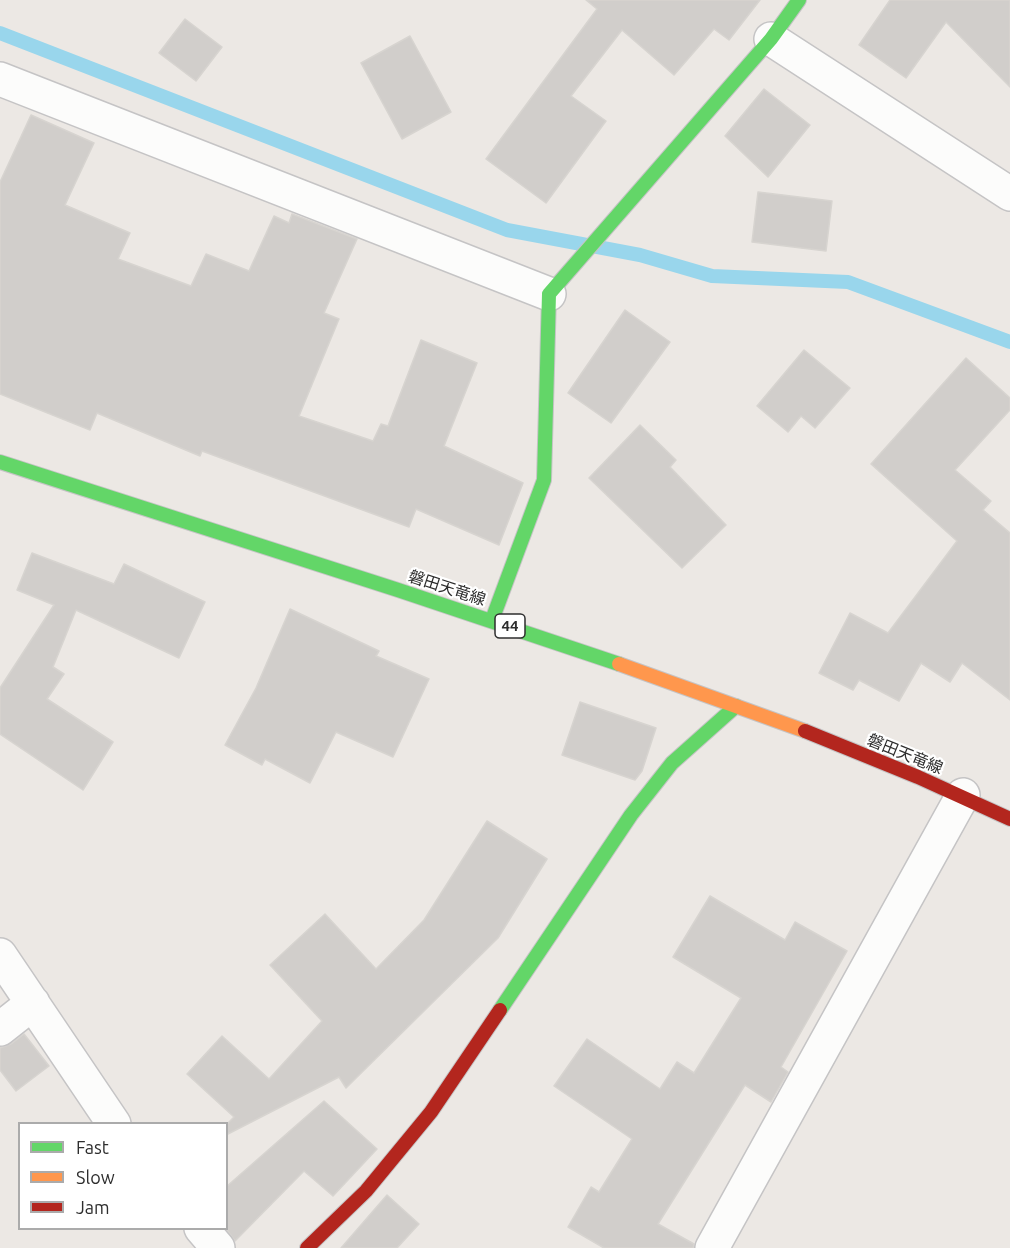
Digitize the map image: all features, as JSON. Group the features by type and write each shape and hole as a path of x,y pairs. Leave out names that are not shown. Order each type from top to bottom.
{"street":[{"path":"492,620 544,480 549,294 771,39 799,0"},
{"path":"771,39 1010,194"},
{"path":"0,79 549,294"},
{"name":"磐田天竜線","path":"0,462 492,620 736,706 963,795 1010,819"},
{"path":"307,1248 366,1191 431,1113 631,815 665,772 736,706"},
{"path":"712,1248 963,795"},
{"path":"0,955 113,1122"},
{"path":"0,1029 33,1003"},
{"path":"203,1230 218,1248"}],"building":[{"path":"586,0 760,0 729,40 714,29 674,75 622,30 571,96 606,121 546,203 486,159 597,9"},
{"path":"890,0 1010,0 1010,87 946,22 906,78 859,45"},
{"path":"185,19 222,47 196,81 159,53"},
{"path":"410,36 451,112 402,139 361,63"},
{"path":"764,89 810,125 768,177 725,136"},
{"path":"31,115 94,143 65,205 130,233 118,259 191,286 206,254 249,271 274,216 289,223 292,214 357,239 324,313 339,319 299,416 373,441 381,424 388,426 421,340 477,363 444,446 523,483 499,545 416,509 409,527 202,451 200,456 97,413 90,430 0,394 0,182"},
{"path":"758,192 832,201 826,251 752,242"},
{"path":"625,310 670,342 611,423 568,393"},
{"path":"804,350 850,388 815,428 801,416 788,432 757,406"},
{"path":"966,358 1010,398 1010,410 955,470 991,501 983,510 1010,533 1010,700 962,663 950,682 921,663 899,701 859,680 853,690 819,673 850,613 888,633 957,541 871,464"},
{"path":"640,425 676,460 670,467 726,525 682,568 589,478"},
{"path":"32,553 114,584 124,564 205,602 179,658 76,610 53,667 64,674 47,699 113,742 83,790 0,734 0,688 54,605 17,590"},
{"path":"290,609 379,651 376,656 429,679 393,757 336,732 310,783 265,759 262,765 225,745 256,688"},
{"path":"580,702 656,728 642,771 635,780 562,755"},
{"path":"487,821 547,859 498,938 346,1088 339,1077 228,1134 228,1123 234,1117 187,1074 222,1036 269,1079 322,1021 270,965 325,914 376,969 424,920"},
{"path":"710,896 785,940 795,922 847,951 781,1067 788,1072 771,1102 745,1085 658,1224 694,1244 693,1248 604,1248 568,1227 591,1187 599,1192 632,1139 554,1086 587,1039 660,1089 677,1062 694,1073 741,998 673,957"},
{"path":"24,1034 49,1066 16,1091 0,1070 0,1048 11,1044"},
{"path":"324,1101 377,1149 333,1196 304,1171 235,1241 227,1230 228,1185"},
{"path":"387,1195 419,1224 397,1248 341,1248"}],"waterway":[{"path":"0,33 507,230 640,255 712,276 848,282 1010,342"}],"traffic: fast":[{"path":"492,620 544,480 549,294 771,39 799,0"},
{"path":"0,462 619,664"},
{"path":"500,1010 631,815 672,763 736,706"}],"traffic: slow":[{"path":"619,664 805,731"}],"traffic: jam":[{"path":"805,731 918,777 1010,819"},
{"path":"307,1248 366,1191 431,1112 500,1010"}]}
